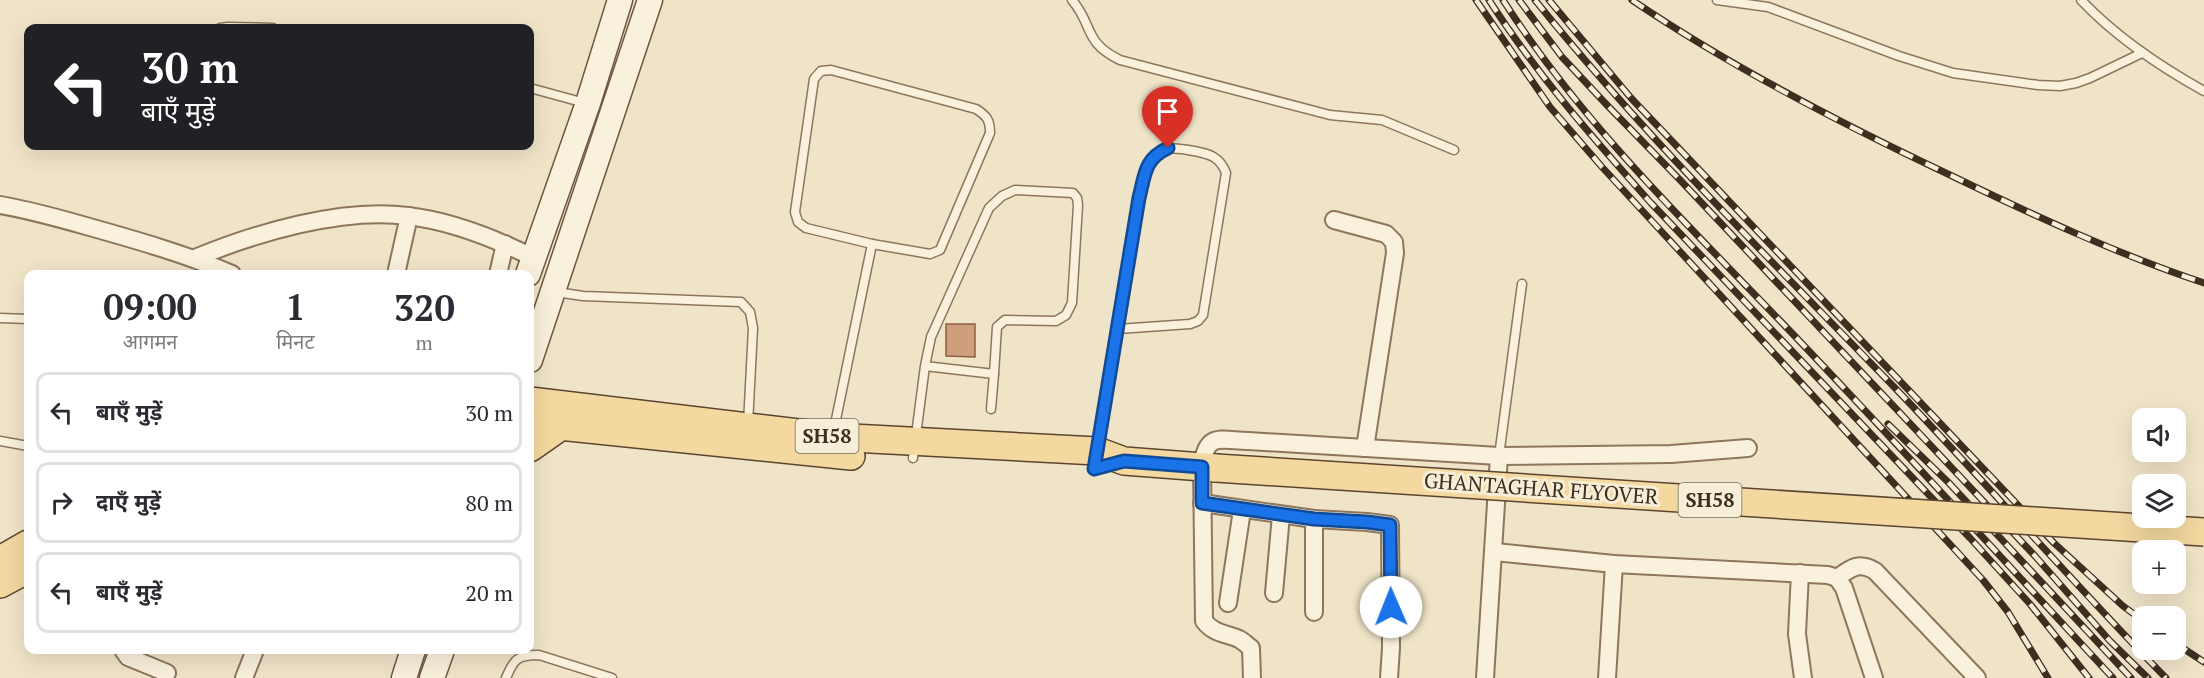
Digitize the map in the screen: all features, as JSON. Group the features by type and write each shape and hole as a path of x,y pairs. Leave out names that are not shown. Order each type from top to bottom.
{"main road":[{"path":"531,266 588,103 620,0"},
{"path":"534,348 650,0"},
{"name":"SH58","path":"534,401 914,449 1209,467"},
{"name":"SH58","path":"534,424 832,456 914,449"},
{"path":"534,445 560,427"},
{"name":"GHANTAGHAR FLYOVER","path":"1209,467 2204,532"},
{"path":"0,560 24,546"},
{"path":"0,584 24,572"},
{"path":"404,678 411,654"},
{"path":"432,678 441,654"}],"street":[{"path":"0,204 195,258 223,270"},
{"path":"195,258 245,239 308,223 388,214 437,222 505,244 531,266"},
{"path":"397,270 409,216"},
{"path":"1334,219 1386,234 1394,242 1395,253 1365,448"},
{"path":"499,270 505,244"},
{"path":"1252,678 1251,648 1240,639 1209,628 1204,621 1202,503 1209,467 1204,449 1208,443 1219,440 1499,456 1671,454 1748,448"},
{"path":"1485,678 1495,552 1499,456"},
{"path":"1202,503 1314,519 1390,525 1389,678"},
{"path":"1228,603 1242,510"},
{"path":"1274,593 1281,515"},
{"path":"1314,519 1314,612"},
{"path":"1495,552 1614,564 1828,575 1837,578 1844,588 1874,678"},
{"path":"1607,678 1614,564"},
{"path":"1837,578 1851,567 1861,565 1875,571 1977,678"},
{"path":"1800,573 1797,634 1803,678"},
{"path":"126,654 128,657 167,673"},
{"path":"244,678 253,654"}],"lane":[{"path":"1072,0 1097,45 1107,54 1120,60 1330,116 1382,120 1454,150"},
{"path":"1717,0 1768,7 1899,56 1953,73 2038,85 2060,86 2076,83 2142,53"},
{"path":"2081,0 2096,16 2142,53 2204,91"},
{"path":"831,70 976,109 986,115 990,122 990,133 940,250 930,254 872,244 806,228 798,222 795,212 814,79 821,71 831,70"},
{"path":"534,89 588,103"},
{"path":"1095,460 1136,214 1147,166 1151,158 1168,148 1177,147 1210,154 1219,160 1226,173 1203,315 1198,321 1190,324 1118,329"},
{"path":"914,449 931,337 989,208 1002,196 1015,190 1073,193 1078,205 1072,303 1066,315 1056,321 1005,320 997,327 991,409"},
{"path":"832,437 872,244"},
{"path":"1499,456 1522,284"},
{"path":"553,291 583,296 741,302 750,312 753,328 747,427"},
{"path":"0,318 24,319"},
{"path":"925,366 994,374"},
{"path":"0,441 24,445"},
{"path":"506,678 511,665 518,658 538,655 612,678"}],"building":[{"path":"946,324 975,324 975,357 946,356"}],"railway":[{"path":"1476,0 1550,107 1602,167 1983,580 2008,612 2048,678"},
{"path":"1489,0 1546,80 1651,203 1970,538 2030,604 2089,678"},
{"path":"1503,0 1567,89 1637,171 1870,416 2113,678"},
{"path":"1519,0 1562,57 2035,556 2110,641 2148,678"},
{"path":"1535,0 1577,51 1666,150 1896,389 2166,678"},
{"path":"1549,0 1631,98 2054,543 2132,613"},
{"path":"1632,0 1708,48 1788,94 1869,136 2076,233 2139,260 2204,283"},
{"path":"1888,424 1948,482 2131,678"},
{"path":"2186,650 2204,662"}],"route":[{"path":"1168,148 1151,158 1139,198 1094,469 1124,461 1202,467 1202,503 1314,519 1390,525 1391,607"}]}
